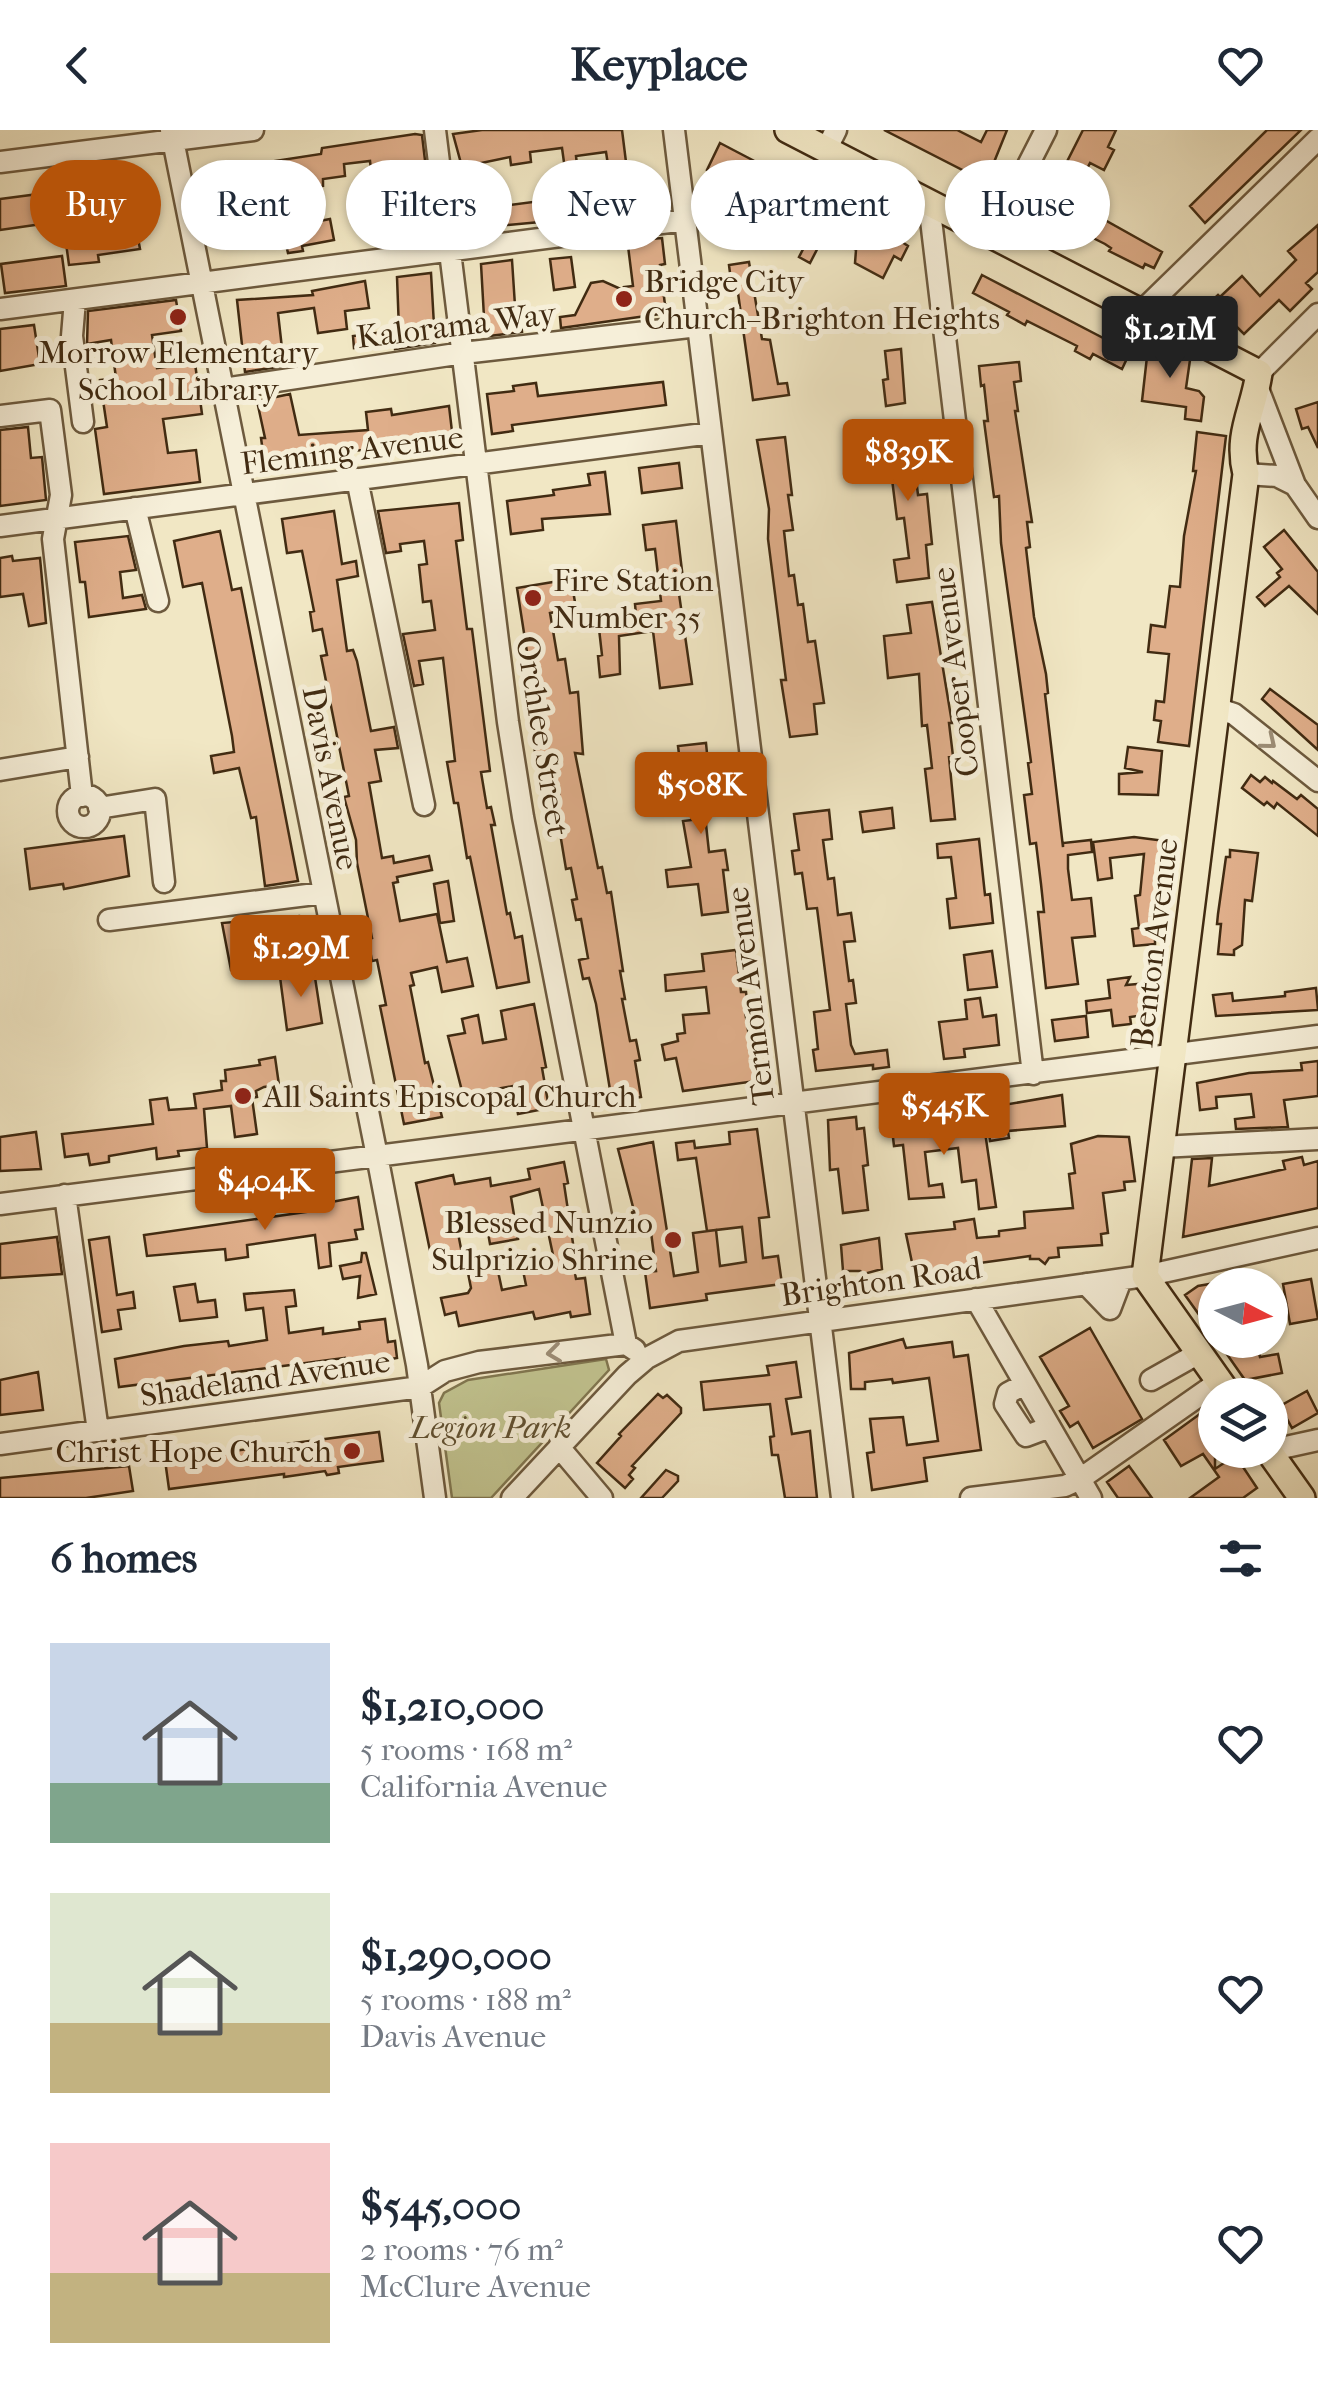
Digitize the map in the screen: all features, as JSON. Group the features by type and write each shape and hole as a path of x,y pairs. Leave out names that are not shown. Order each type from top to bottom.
{"main road":[{"path":"788,130 831,140 945,211"},
{"path":"1018,250 1258,379"},
{"name":"Benton Avenue","path":"1133,1278 1161,1146 1246,474 1241,455 1246,411 1258,379"},
{"path":"1133,1278 1198,1352"},
{"path":"1281,1468 1302,1498"}],"street":[{"path":"0,162 172,136 253,130"},
{"name":"Orchlee Street","path":"435,130 439,160"},
{"name":"Termon Avenue","path":"674,130 842,1498"},
{"path":"1031,160 1046,130"},
{"name":"Davis Avenue","path":"172,136 377,1156 420,1387 435,1498"},
{"path":"1139,314 1318,139"},
{"name":"Cooper Avenue","path":"929,203 1033,1074"},
{"path":"512,242 685,220"},
{"path":"0,309 450,250"},
{"name":"Orchlee Street","path":"450,250 508,722 626,1344"},
{"path":"75,300 72,336 83,422"},
{"path":"1318,314 1258,379 1295,485 1318,518"},
{"name":"Kalorama Way","path":"223,389 463,352 698,326"},
{"path":"0,416 50,410 60,495 54,539 78,757 90,802 155,798 164,882"},
{"name":"Fleming Avenue","path":"0,526 711,433"},
{"path":"1246,474 1277,476 1295,485"},
{"path":"357,479 424,805"},
{"path":"135,508 158,601"},
{"path":"1216,708 1234,714 1318,781"},
{"path":"0,770 78,757"},
{"path":"109,920 323,893"},
{"path":"0,1204 1318,1036"},
{"path":"1161,1146 1318,1140"},
{"path":"65,1194 98,1431"},
{"name":"Brighton Road","path":"512,1498 647,1358 679,1341 1133,1278 1318,1238"},
{"path":"976,1298 1091,1498"},
{"path":"626,1344 647,1358"},
{"name":"Shadeland Avenue","path":"0,1444 420,1387 444,1371 479,1362 626,1344"},
{"path":"1152,1380 1198,1354"},
{"path":"971,1498 1065,1486 1198,1404"},
{"path":"1288,1446 1318,1440"},
{"path":"559,1447 602,1498"}],"green space":[{"name":"Legion Park","path":"606,1359 609,1370 491,1498 452,1498 439,1403 444,1393 468,1380"}],"building":[{"path":"482,130 622,130 626,160 607,160 606,152 564,160 562,148 530,152 531,162 512,165 510,157 460,160 453,134"},
{"path":"884,130 957,130 981,142 987,130 1007,130 995,160 945,161"},
{"path":"1083,130 1116,130 1108,147 1114,150 1109,160 1068,160"},
{"path":"1267,130 1301,130 1205,223 1190,206"},
{"path":"415,134 422,135 425,160 346,160 345,176 326,179 326,160 282,160 321,154 322,148"},
{"path":"720,143 752,160 712,160"},
{"path":"30,195 30,226 0,230 0,199"},
{"path":"532,202 532,223 512,225 512,205"},
{"path":"330,219 334,240 326,242 326,220"},
{"path":"1110,223 1162,252 1154,268 1145,264 1143,268 1109,251"},
{"path":"1318,225 1318,272 1306,283 1312,289 1290,311 1279,300 1244,334 1237,327 1233,331 1224,326 1206,306 1242,276 1260,296 1296,260 1288,251"},
{"path":"67,250 133,250 98,255 99,262 69,265"},
{"name":"Bridge City Church–Brighton Heights","path":"628,250 663,250 665,264 660,265 665,305 670,304 672,315 561,328 560,317 575,315 591,283 603,281 625,291 624,287 633,286"},
{"path":"803,250 817,250 810,263 799,257"},
{"path":"856,250 906,250 901,260 894,256 883,278 855,263"},
{"path":"62,256 66,286 5,293 1,264"},
{"path":"571,257 575,287 554,290 550,259"},
{"path":"512,260 516,321 521,321 522,332 489,336 481,264"},
{"path":"749,262 762,339 770,340 778,384 787,383 789,395 753,400 738,293 737,288 732,289 729,265"},
{"path":"431,273 435,343 395,349 394,343 354,348 353,336 399,330 397,277"},
{"path":"982,275 1130,352 1122,369 1093,354 1090,359 1075,351 1077,346 1027,321 1025,325 973,293"},
{"path":"365,281 369,308 345,311 347,329 318,333 314,308 278,313 284,366 245,372 237,300 313,295 312,291"},
{"path":"176,300 181,331 152,335 157,368 195,363 197,378 204,377 206,398 200,399 202,414 163,419 168,453 196,450 200,482 104,494 95,429 107,427 100,380 116,378 111,340 87,344 88,311"},
{"path":"34,325 40,364 0,371 0,329"},
{"path":"1149,339 1190,360 1186,388 1199,391 1204,397 1201,421 1185,419 1186,407 1142,401"},
{"path":"901,349 905,403 886,406 885,351"},
{"path":"1019,362 1021,381 1014,382 1015,411 1032,522 1027,522 1030,547 1026,548 1046,674 1063,847 1063,843 1091,840 1092,852 1068,855 1068,869 1072,900 1091,898 1095,936 1072,938 1078,984 1046,988 1038,912 1044,912 1041,884 1036,843 1030,844 1024,795 1032,794 1028,763 1031,762 979,366"},
{"path":"663,382 666,405 512,425 513,431 492,434 487,394 514,391 513,386 536,383 538,396"},
{"path":"290,394 299,435 368,430 366,412 391,409 392,415 449,406 453,440 421,443 422,447 264,460 261,438 265,438 257,401"},
{"path":"1318,402 1318,448 1308,427 1302,429 1296,409"},
{"path":"28,427 31,458 42,457 46,500 0,506 0,430"},
{"path":"1197,432 1226,436 1189,746 1158,742 1161,721 1154,720 1156,701 1164,702 1169,654 1148,652 1151,625 1165,627 1170,586 1180,587 1184,536 1196,471"},
{"path":"785,437 792,495 788,495 793,530 784,531 789,576 794,575 798,605 803,604 808,642 815,641 824,703 814,704 817,734 790,737 768,539 769,509 757,440"},
{"path":"919,437 922,460 914,461 918,495 927,494 932,544 926,545 929,578 897,582 894,560 909,558 904,518 897,519 890,463 876,465 874,442"},
{"path":"679,463 682,488 642,493 639,468"},
{"path":"605,472 610,514 542,519 543,530 511,534 507,501 554,495 553,490 590,485 588,474"},
{"path":"459,503 463,540 456,541 490,771 481,772 487,808 491,807 495,825 491,825 507,914 510,913 515,938 522,936 529,982 497,988 447,762 455,761 443,658 419,661 423,684 414,686 403,634 435,630 431,601 423,602 419,565 427,564 424,541 400,544 401,551 386,553 378,511"},
{"path":"334,511 342,564 356,561 358,576 337,580 347,651 353,650 357,661 371,731 394,727 398,748 375,750 381,781 369,783 382,858 393,856 394,863 429,856 432,870 397,877 398,882 393,883 400,921 437,914 447,962 467,958 473,986 442,992 437,967 411,973 425,1063 428,1062 442,1117 404,1124 380,1006 386,1005 377,960 372,961 368,939 372,938 356,840 344,797 349,796 321,656 327,655 322,629 313,631 310,612 314,611 302,551 287,553 282,519"},
{"path":"676,521 683,579 677,580 692,684 660,688 653,631 619,636 620,674 600,677 598,620 636,615 635,604 661,601 655,549 646,550 643,525"},
{"path":"1284,530 1318,572 1318,614 1289,586 1265,606 1257,597 1280,577 1277,573 1282,569 1264,547"},
{"path":"220,531 232,590 241,588 298,881 265,886 256,817 251,818 239,768 214,773 211,756 234,752 232,736 202,583 183,587 174,541"},
{"path":"128,536 136,570 120,572 123,598 142,595 146,609 89,617 75,542"},
{"path":"12,556 13,561 40,558 46,623 29,626 23,594 0,597 0,558"},
{"path":"571,579 576,608 550,613 558,660 565,659 570,693 578,692 583,754 575,753 598,868 602,867 607,893 611,892 623,971 622,999 630,1041 636,1040 640,1060 635,1061 641,1097 612,1102 596,1004 589,978 583,979 579,960 588,958 581,919 576,920 572,900 577,899 571,868 566,869 557,815 553,815 550,796 559,794 551,757 536,759 527,698 534,697 517,588"},
{"path":"932,602 952,723 953,756 949,757 955,819 931,821 925,769 932,768 927,725 922,726 919,674 888,678 884,636 911,633 907,605"},
{"path":"1270,689 1318,725 1318,750 1262,699"},
{"path":"706,743 712,805 704,806 709,852 725,850 728,912 702,915 698,884 668,887 666,870 691,867 683,821 692,820 686,769 681,770 678,746"},
{"path":"1128,747 1162,751 1158,795 1119,794 1119,774 1143,772 1125,768"},
{"path":"1251,775 1260,782 1265,777 1273,781 1297,799 1301,795 1318,809 1318,836 1277,803 1274,808 1267,802 1264,805 1242,788"},
{"path":"892,808 894,828 863,832 860,812"},
{"path":"829,810 832,839 823,840 828,879 834,878 838,915 851,913 855,941 844,942 856,1003 846,1004 851,1045 855,1054 887,1050 889,1067 816,1071 814,1012 830,1010 817,908 807,909 802,873 795,874 792,851 799,850 794,814"},
{"path":"124,836 129,876 64,889 63,884 30,889 25,849"},
{"path":"1134,837 1173,842 1168,886 1163,885 1164,915 1157,916 1159,935 1155,936 1155,944 1134,946 1132,929 1139,928 1135,896 1140,895 1144,854 1110,858 1112,878 1098,880 1093,842"},
{"path":"979,839 985,895 990,894 993,923 950,928 947,899 956,898 951,857 938,858 937,844"},
{"path":"1230,850 1258,853 1252,901 1245,900 1242,945 1234,950 1234,955 1218,954 1218,914"},
{"path":"448,881 454,921 440,923 434,884"},
{"path":"299,916 302,944 268,947 269,961 231,970 222,923"},
{"path":"736,950 741,992 746,992 745,1011 756,1081 683,1091 676,1058 665,1060 662,1045 678,1041 677,1034 685,1033 683,1015 709,1013 706,987 666,991 665,975 704,971 702,954"},
{"path":"992,951 997,987 968,990 964,955"},
{"path":"314,971 322,1023 287,1030 280,977"},
{"path":"1130,977 1126,985 1148,983 1152,1014 1130,1017 1131,1024 1113,1026 1111,1010 1087,1013 1086,1001 1110,998 1108,980"},
{"path":"1316,988 1318,1010 1216,1016 1213,995 1232,993 1233,1001 1285,996 1285,992"},
{"path":"980,998 983,1017 996,1015 999,1045 964,1049 965,1057 944,1059 939,1022 967,1019 965,1000"},
{"path":"534,1004 549,1108 518,1114 513,1086 463,1095 448,1036 465,1033 462,1019 478,1015 483,1043 506,1039 501,1011"},
{"path":"1086,1016 1088,1037 1055,1041 1052,1020"},
{"path":"275,1057 279,1085 264,1087 252,1098 257,1134 235,1137 231,1106 204,1109 207,1148 178,1151 179,1156 157,1159 156,1148 109,1156 109,1162 90,1165 88,1154 65,1157 62,1134 153,1124 150,1100 167,1098 169,1110 196,1108 194,1094 222,1090 225,1070 260,1065 259,1060"},
{"path":"1318,1061 1318,1096 1284,1100 1288,1127 1236,1129 1235,1119 1254,1117 1251,1094 1216,1097 1217,1108 1200,1110 1197,1083 1249,1073 1302,1070 1301,1063"},
{"path":"1062,1095 1065,1126 1008,1131 1009,1138 990,1141 986,1108"},
{"path":"939,1110 942,1137 985,1132 996,1207 979,1209 976,1180 962,1182 958,1148 925,1152 929,1186 942,1184 944,1197 909,1199 903,1145 894,1146 892,1129 918,1126 917,1113"},
{"path":"856,1117 857,1129 864,1128 868,1210 843,1213 838,1169 830,1170 828,1120"},
{"path":"757,1129 769,1217 759,1218 763,1258 778,1256 782,1284 706,1294 707,1300 650,1308 645,1272 656,1271 651,1232 640,1234 618,1149 653,1142 674,1276 698,1272 693,1233 716,1230 720,1266 746,1262 742,1227 707,1231 696,1158 678,1160 676,1143 694,1141 695,1148 730,1144 729,1132"},
{"path":"36,1132 41,1169 0,1171 0,1137"},
{"path":"1098,1136 1129,1137 1135,1181 1124,1182 1125,1190 1103,1193 1108,1233 1101,1234 1102,1245 1058,1248 1059,1257 1049,1258 1045,1264 1030,1256 914,1272 906,1234 955,1229 954,1222 974,1219 977,1238 999,1236 999,1231 1025,1228 1024,1212 1073,1208 1069,1174 1075,1173 1071,1144"},
{"path":"1302,1157 1304,1165 1318,1161 1318,1208 1183,1237 1192,1159 1212,1158 1209,1186 1285,1169 1283,1161"},
{"path":"564,1162 571,1250 576,1279 585,1278 590,1314 571,1317 570,1312 535,1319 533,1312 459,1326 456,1312 445,1315 441,1298 468,1293 471,1288 466,1263 495,1257 502,1290 526,1285 521,1261 553,1255 539,1189 511,1197 518,1239 490,1244 487,1227 458,1233 464,1264 434,1270 416,1183 453,1175 455,1184 490,1178 491,1186 530,1179 528,1169"},
{"path":"358,1197 363,1229 355,1230 357,1239 329,1243 331,1266 319,1268 315,1235 247,1245 248,1257 226,1260 225,1249 147,1256 144,1235 327,1209 326,1203"},
{"path":"57,1237 62,1274 0,1278 0,1244"},
{"path":"109,1237 117,1295 133,1292 135,1308 118,1310 121,1329 102,1332 89,1240"},
{"path":"879,1238 882,1269 864,1274 843,1271 841,1245"},
{"path":"362,1253 366,1253 376,1294 358,1298 360,1276 343,1279 340,1266 361,1262"},
{"path":"1311,1279 1318,1319 1290,1324 1288,1283"},
{"path":"195,1284 198,1302 215,1300 217,1317 180,1321 174,1287"},
{"path":"1198,1286 1198,1313 1185,1295"},
{"path":"294,1290 296,1306 286,1307 289,1333 323,1328 323,1334 360,1329 359,1322 385,1319 388,1342 395,1341 397,1358 367,1363 366,1359 346,1362 345,1358 119,1387 115,1359 184,1346 228,1341 229,1346 267,1340 263,1308 246,1310 244,1294"},
{"path":"1090,1328 1142,1419 1093,1448 1078,1422 1070,1427 1060,1411 1069,1406 1040,1357"},
{"path":"903,1339 906,1348 952,1342 954,1357 968,1355 981,1450 924,1458 927,1481 872,1490 867,1453 874,1452 870,1419 903,1417 907,1445 938,1441 929,1378 865,1382 865,1389 851,1389 849,1353"},
{"path":"1230,1358 1279,1358 1282,1373 1244,1378"},
{"path":"796,1362 801,1397 786,1399 792,1434 810,1431 817,1498 785,1498 778,1455 772,1455 770,1404 704,1410 701,1382 769,1375 767,1366"},
{"path":"38,1372 43,1410 0,1415 0,1380"},
{"path":"1307,1391 1318,1413 1292,1428 1288,1402"},
{"path":"658,1394 663,1398 667,1395 681,1408 681,1413 632,1466 635,1468 629,1475 633,1479 625,1488 597,1463"},
{"path":"1198,1415 1198,1457 1181,1466 1164,1440"},
{"path":"379,1432 383,1461 338,1467 339,1473 284,1474 169,1489 165,1460"},
{"path":"129,1466 133,1491 86,1498 0,1498 0,1478"},
{"path":"1129,1466 1152,1498 1118,1498 1107,1482"},
{"path":"1213,1468 1244,1468 1257,1488 1243,1498 1190,1498 1219,1477"},
{"path":"666,1470 678,1476 678,1481 662,1498 641,1498"}],"place":[{"name":"Bridge City Church–Brighton Heights","path":"624,299"},
{"name":"Morrow Elementary School Library","path":"178,317"},
{"name":"Fire Station Number 35","path":"533,598"},
{"name":"All Saints Episcopal Church","path":"243,1096"},
{"name":"Blessed Nunzio Sulprizio Shrine","path":"673,1240"},
{"name":"Christ Hope Church","path":"352,1451"}]}
